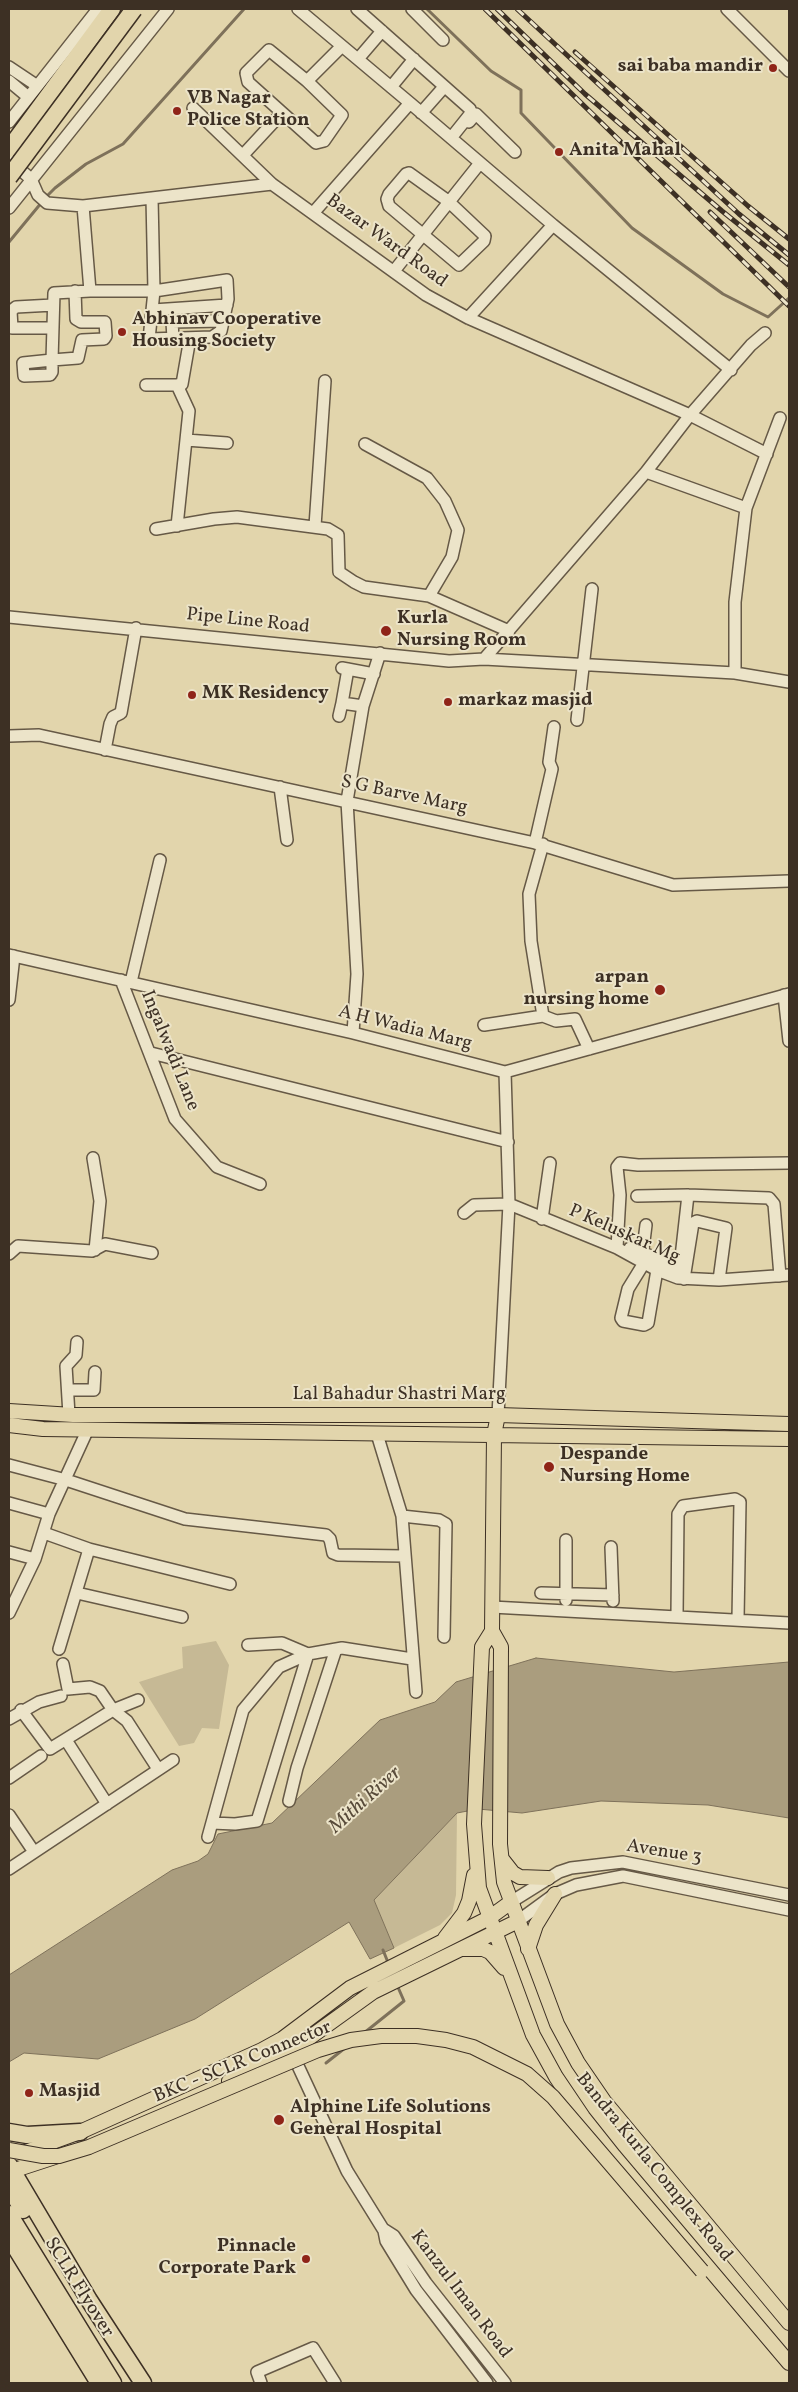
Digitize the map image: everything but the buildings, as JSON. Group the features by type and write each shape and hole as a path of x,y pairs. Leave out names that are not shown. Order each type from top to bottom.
{"highway":[{"path":"9,149 112,9"},
{"path":"9,177 134,9"},
{"path":"9,2132 28,2135 80,2132"},
{"path":"10,2166 93,2306 143,2383"},
{"path":"9,2187 130,2383"},
{"name":"SCLR Flyover","path":"9,2214 113,2383"},
{"path":"9,2237 99,2383"}],"main road":[{"name":"Lal Bahadur Shastri Marg","path":"9,1411 69,1415 498,1415 604,1417 753,1431 789,1439"},
{"name":"Bandra Kurla Complex Road","path":"498,1415 494,1435 492,1631 501,1647 500,1822 504,1882 556,2024 578,2063 604,2101 789,2323"},
{"path":"604,1417 604,1437"},
{"name":"Lal Bahadur Shastri Marg","path":"9,1425 43,1429 88,1430 604,1437 753,1431 789,1424"},
{"name":"Bandra Kurla Complex Road","path":"492,1631 482,1647 474,1824 476,1861 479,1888 533,2035 556,2077 583,2117 789,2364"},
{"path":"502,1859 513,1874 520,1877 548,1878"},
{"path":"443,1941 464,1914 469,1902 476,1861"},
{"path":"528,1950 536,1925 555,1894"},
{"path":"10,2166 47,2161 262,2050 282,2039 350,1988 490,1918 511,1902"},
{"path":"10,2166 80,2132 149,2108 291,2051 373,1992 518,1921"},
{"path":"459,1949 483,1949 490,1952 511,1979"},
{"name":"BKC - SCLR Connector","path":"9,2150 43,2156 59,2156 89,2147 310,2053 351,2040 381,2036 418,2036 446,2040 473,2047 527,2074 553,2097 702,2271 738,2303"}],"street":[{"path":"9,122 27,96 98,9"},
{"path":"9,208 168,9"},
{"path":"298,9 553,225 731,370"},
{"path":"357,9 471,111 452,139"},
{"path":"412,9 443,40"},
{"path":"726,9 789,70"},
{"path":"358,59 382,31"},
{"path":"307,81 342,46"},
{"path":"269,50 307,81 342,115 324,141 316,142 282,113 248,82 246,73 269,50"},
{"path":"391,87 414,59"},
{"path":"9,66 36,85"},
{"path":"9,81 27,96"},
{"path":"421,113 444,86"},
{"path":"314,212 410,104"},
{"name":"Bazar Ward Road","path":"193,108 272,184 314,212 426,296 468,318 690,414 767,454"},
{"path":"243,155 282,113"},
{"path":"452,139 476,114 515,152"},
{"path":"9,160 31,179 38,195 47,202 84,206 272,184"},
{"path":"394,272 448,201 480,163"},
{"path":"406,174 409,174 448,201 485,236 484,241 459,265 388,206 387,199 406,174"},
{"path":"75,292 77,322 105,322 106,336 104,339 82,340 78,358 52,360 54,292 154,291 227,280 227,305 221,331 212,337 149,339 154,291 152,198"},
{"path":"84,206 90,291"},
{"path":"468,318 553,225"},
{"path":"53,328 12,328 11,311 16,307 54,305"},
{"path":"153,310 227,305"},
{"path":"173,338 172,322 224,320"},
{"path":"484,660 646,472 690,414 731,370 751,345 766,333"},
{"path":"146,385 182,384 190,338"},
{"path":"315,526 325,381"},
{"path":"177,385 189,411 177,526"},
{"path":"734,673 735,602 746,508 780,418"},
{"path":"186,440 227,443"},
{"path":"366,444 427,478 445,501 458,530 452,557 429,596"},
{"path":"646,472 746,508"},
{"path":"156,529 237,517 315,526 338,534 339,572 354,582 364,587 429,596 509,632"},
{"path":"577,720 592,589"},
{"name":"Pipe Line Road","path":"9,617 136,628 449,661 484,660 582,664 734,673 789,682"},
{"path":"105,750 110,724 113,717 120,714 136,628"},
{"path":"353,1033 357,974 347,801 363,706 380,653"},
{"path":"339,716 345,669 374,674"},
{"path":"342,703 363,706"},
{"path":"543,1016 531,941 529,894 552,769 549,762 554,727"},
{"name":"S G Barve Marg","path":"9,736 39,735 539,844 673,885 789,881"},
{"path":"280,787 287,840"},
{"path":"126,981 160,860"},
{"path":"9,1000 11,955"},
{"name":"A H Wadia Marg","path":"11,955 353,1033 505,1072 787,995"},
{"name":"Ingalwadi Lane","path":"126,981 175,1119 217,1167 260,1184"},
{"path":"787,995 789,1041"},
{"path":"484,1025 543,1016 556,1022 575,1019 588,1049"},
{"path":"151,1053 508,1142"},
{"path":"498,1415 509,1204 505,1072"},
{"path":"93,1158 100,1201 95,1250"},
{"path":"617,1248 620,1195 617,1167 620,1162 638,1166 789,1163"},
{"path":"542,1219 550,1163"},
{"path":"681,1275 688,1195"},
{"path":"637,1196 688,1195 770,1198 774,1204 784,1276"},
{"path":"464,1213 474,1205 509,1204"},
{"name":"P Keluskar Mg","path":"509,1204 642,1259 657,1270 722,1280 784,1276"},
{"path":"681,1275 693,1223 697,1221 726,1228 722,1280"},
{"path":"646,1225 642,1259 628,1288 621,1318 623,1321 644,1325 648,1323 657,1270"},
{"path":"722,1280 731,1229"},
{"path":"9,1254 18,1246 95,1250 105,1244 152,1254"},
{"path":"630,1248 642,1259"},
{"path":"642,1259 646,1255 681,1275"},
{"path":"69,1415 66,1366 69,1360 76,1355 77,1342"},
{"path":"68,1390 94,1390 95,1372"},
{"path":"9,1613 12,1599 35,1559 49,1514 88,1430"},
{"path":"377,1434 402,1516 416,1692"},
{"path":"9,1465 66,1480 185,1520 326,1535 330,1539 333,1553 338,1555 404,1556"},
{"path":"677,1615 678,1514 683,1506 735,1499 740,1502 738,1620"},
{"path":"9,1503 49,1514"},
{"path":"402,1516 439,1520 446,1524 444,1637"},
{"path":"44,1533 90,1549 230,1584"},
{"path":"566,1540 566,1610"},
{"path":"611,1547 614,1612"},
{"path":"59,1649 90,1549"},
{"path":"9,1552 35,1559"},
{"path":"76,1593 182,1617"},
{"path":"541,1593 613,1595"},
{"path":"492,1607 677,1615 789,1623"},
{"path":"248,1645 282,1643 308,1654"},
{"path":"208,1837 243,1710 279,1667 308,1654 342,1648 412,1659"},
{"path":"289,1801 297,1768 336,1649"},
{"path":"212,1823 235,1824 258,1821 308,1654"},
{"path":"63,1664 68,1690 95,1688 100,1692 113,1710 127,1721 158,1769"},
{"path":"9,1719 21,1710 39,1702 61,1696"},
{"path":"21,1710 48,1748 53,1749 113,1710 138,1700"},
{"path":"66,1740 107,1804"},
{"path":"9,1778 42,1756"},
{"path":"9,1869 173,1760"},
{"path":"9,1815 34,1852"},
{"name":"Avenue 3","path":"511,1902 548,1878 571,1868 623,1862 789,1895"},
{"name":"Avenue 3","path":"518,1921 555,1894 576,1885 623,1876 789,1910"},
{"name":"Kanzul Iman Road","path":"291,2051 347,2171 384,2231 386,2241 416,2290 487,2383"},
{"name":"Kanzul Iman Road","path":"384,2231 394,2236 426,2283 505,2383"},
{"path":"261,2383 257,2372 313,2348 336,2383"}],"shaded area":[{"path":"216,1641 229,1665 219,1729 202,1728 194,1743 179,1746 139,1682 183,1668 182,1647"},
{"path":"457,1813 456,1895 452,1913 440,1925 394,1948 374,1900"}],"water":[{"name":"Mithi River","path":"536,1658 674,1672 789,1662 789,1818 708,1805 601,1801 522,1813 478,1809 457,1813 374,1900 394,1948 370,1959 349,1922 195,2019 98,2059 24,2053 9,2062 9,1975 172,1870 198,1861 208,1854 218,1834 272,1823 380,1720 435,1702 456,1682"}],"waterway":[{"path":"46,197 86,164 123,144 244,9"},
{"path":"427,9 491,71 521,90 521,113 632,228 723,294 768,317 789,298"},
{"path":"9,242 42,202"},
{"path":"383,1950 389,1965"},
{"path":"364,2033 404,2001 397,1985"},
{"path":"326,2063 345,2048"}],"railway":[{"path":"485,9 789,306"},
{"path":"497,9 585,94 722,211 789,265"},
{"path":"517,9 739,214 789,255"},
{"path":"575,52 748,206 789,239"},
{"path":"710,212 789,287"}],"place":[{"name":"sai baba mandir","path":"773,68"},
{"name":"VB Nagar Police Station","path":"177,111"},
{"name":"Anita Mahal","path":"559,152"},
{"name":"Abhinav Cooperative Housing Society","path":"122,332"},
{"name":"Kurla Nursing Room","path":"386,631"},
{"name":"MK Residency","path":"192,695"},
{"name":"markaz masjid","path":"448,702"},
{"name":"arpan nursing home","path":"660,990"},
{"name":"Despande Nursing Home","path":"549,1467"},
{"name":"Masjid","path":"29,2093"},
{"name":"Alphine Life Solutions General Hospital","path":"279,2120"},
{"name":"Pinnacle Corporate Park","path":"306,2259"}]}
